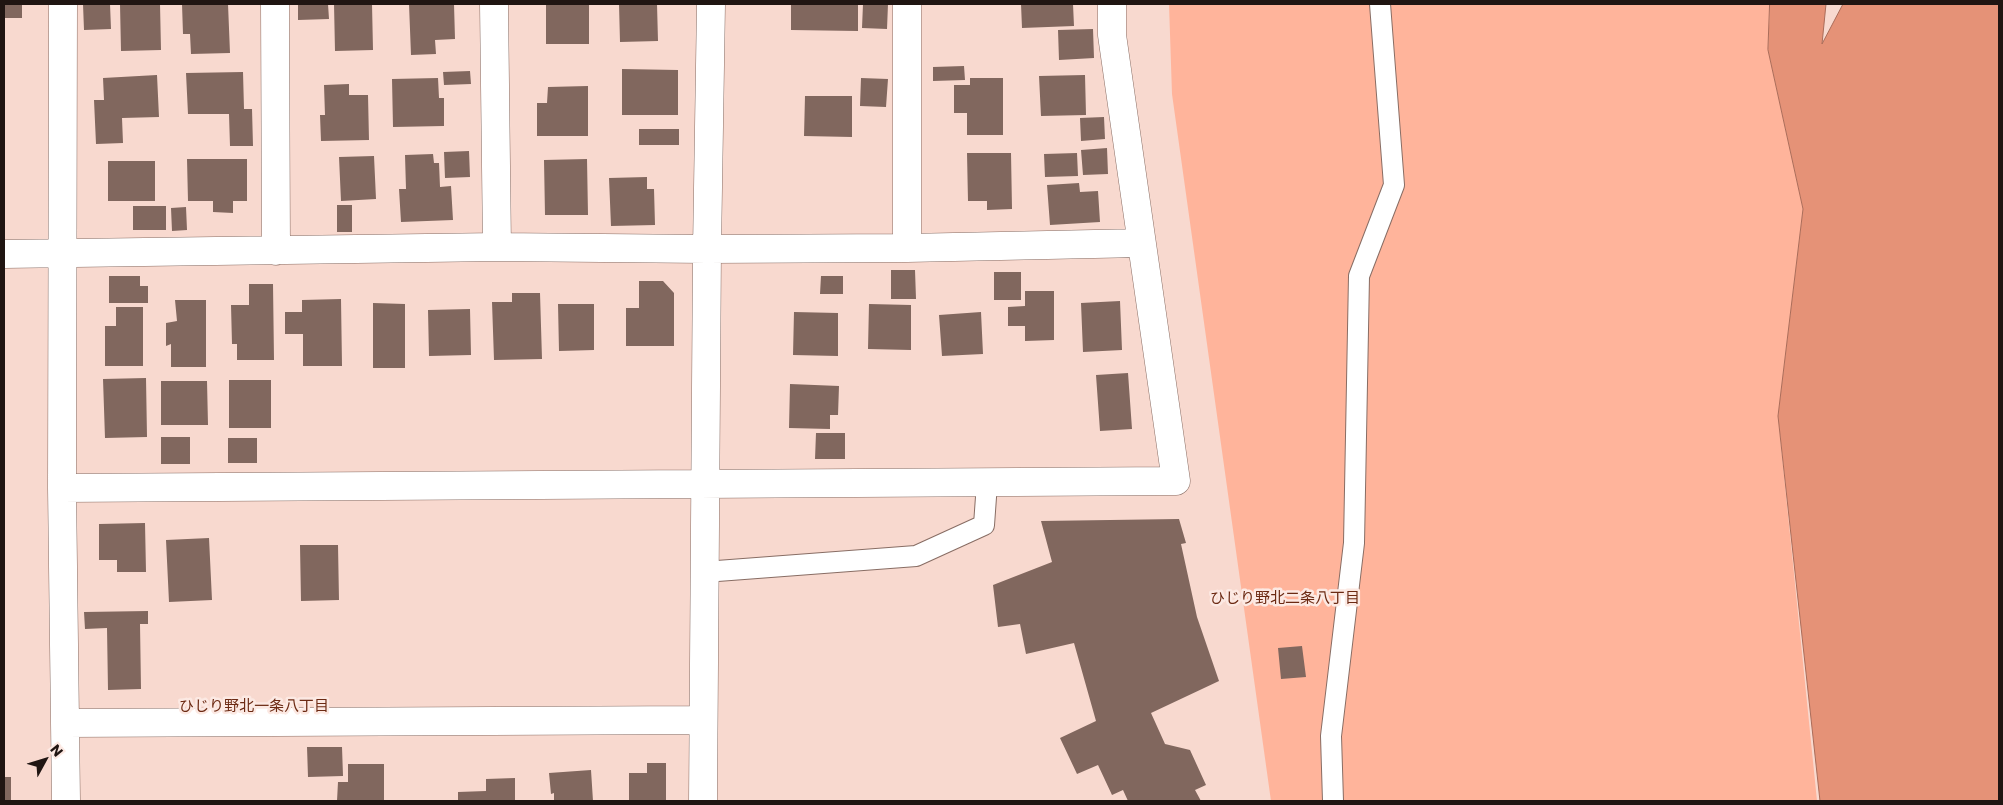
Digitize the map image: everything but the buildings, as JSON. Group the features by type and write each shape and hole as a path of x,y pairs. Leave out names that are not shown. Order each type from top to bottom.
{"street":[{"path":"63,4 62,488 66,801"},
{"path":"275,4 276,251"},
{"path":"494,4 497,247"},
{"path":"703,801 707,249 711,4"},
{"path":"907,4 907,248"},
{"path":"62,488 987,483 1176,480 1112,36 1112,4"},
{"path":"4,254 497,247 907,248 1141,243"},
{"path":"65,723 703,720"}],"lane":[{"path":"1333,801 1331,736 1354,542 1359,276 1394,185 1380,4"},
{"path":"704,572 916,556 984,525 987,483"}],"shaded area":[{"path":"1169,4 1770,4 1768,50 1803,209 1778,416 1817,801 1271,801 1172,94"},
{"path":"1770,4 1826,4 1822,44 1843,4 1999,4 1999,801 1820,801 1778,416 1803,209 1768,50"}],"district":[{"name":"ひじり野北二条八丁目","path":"1285,599"},
{"name":"ひじり野北一条八丁目","path":"254,707"}]}
